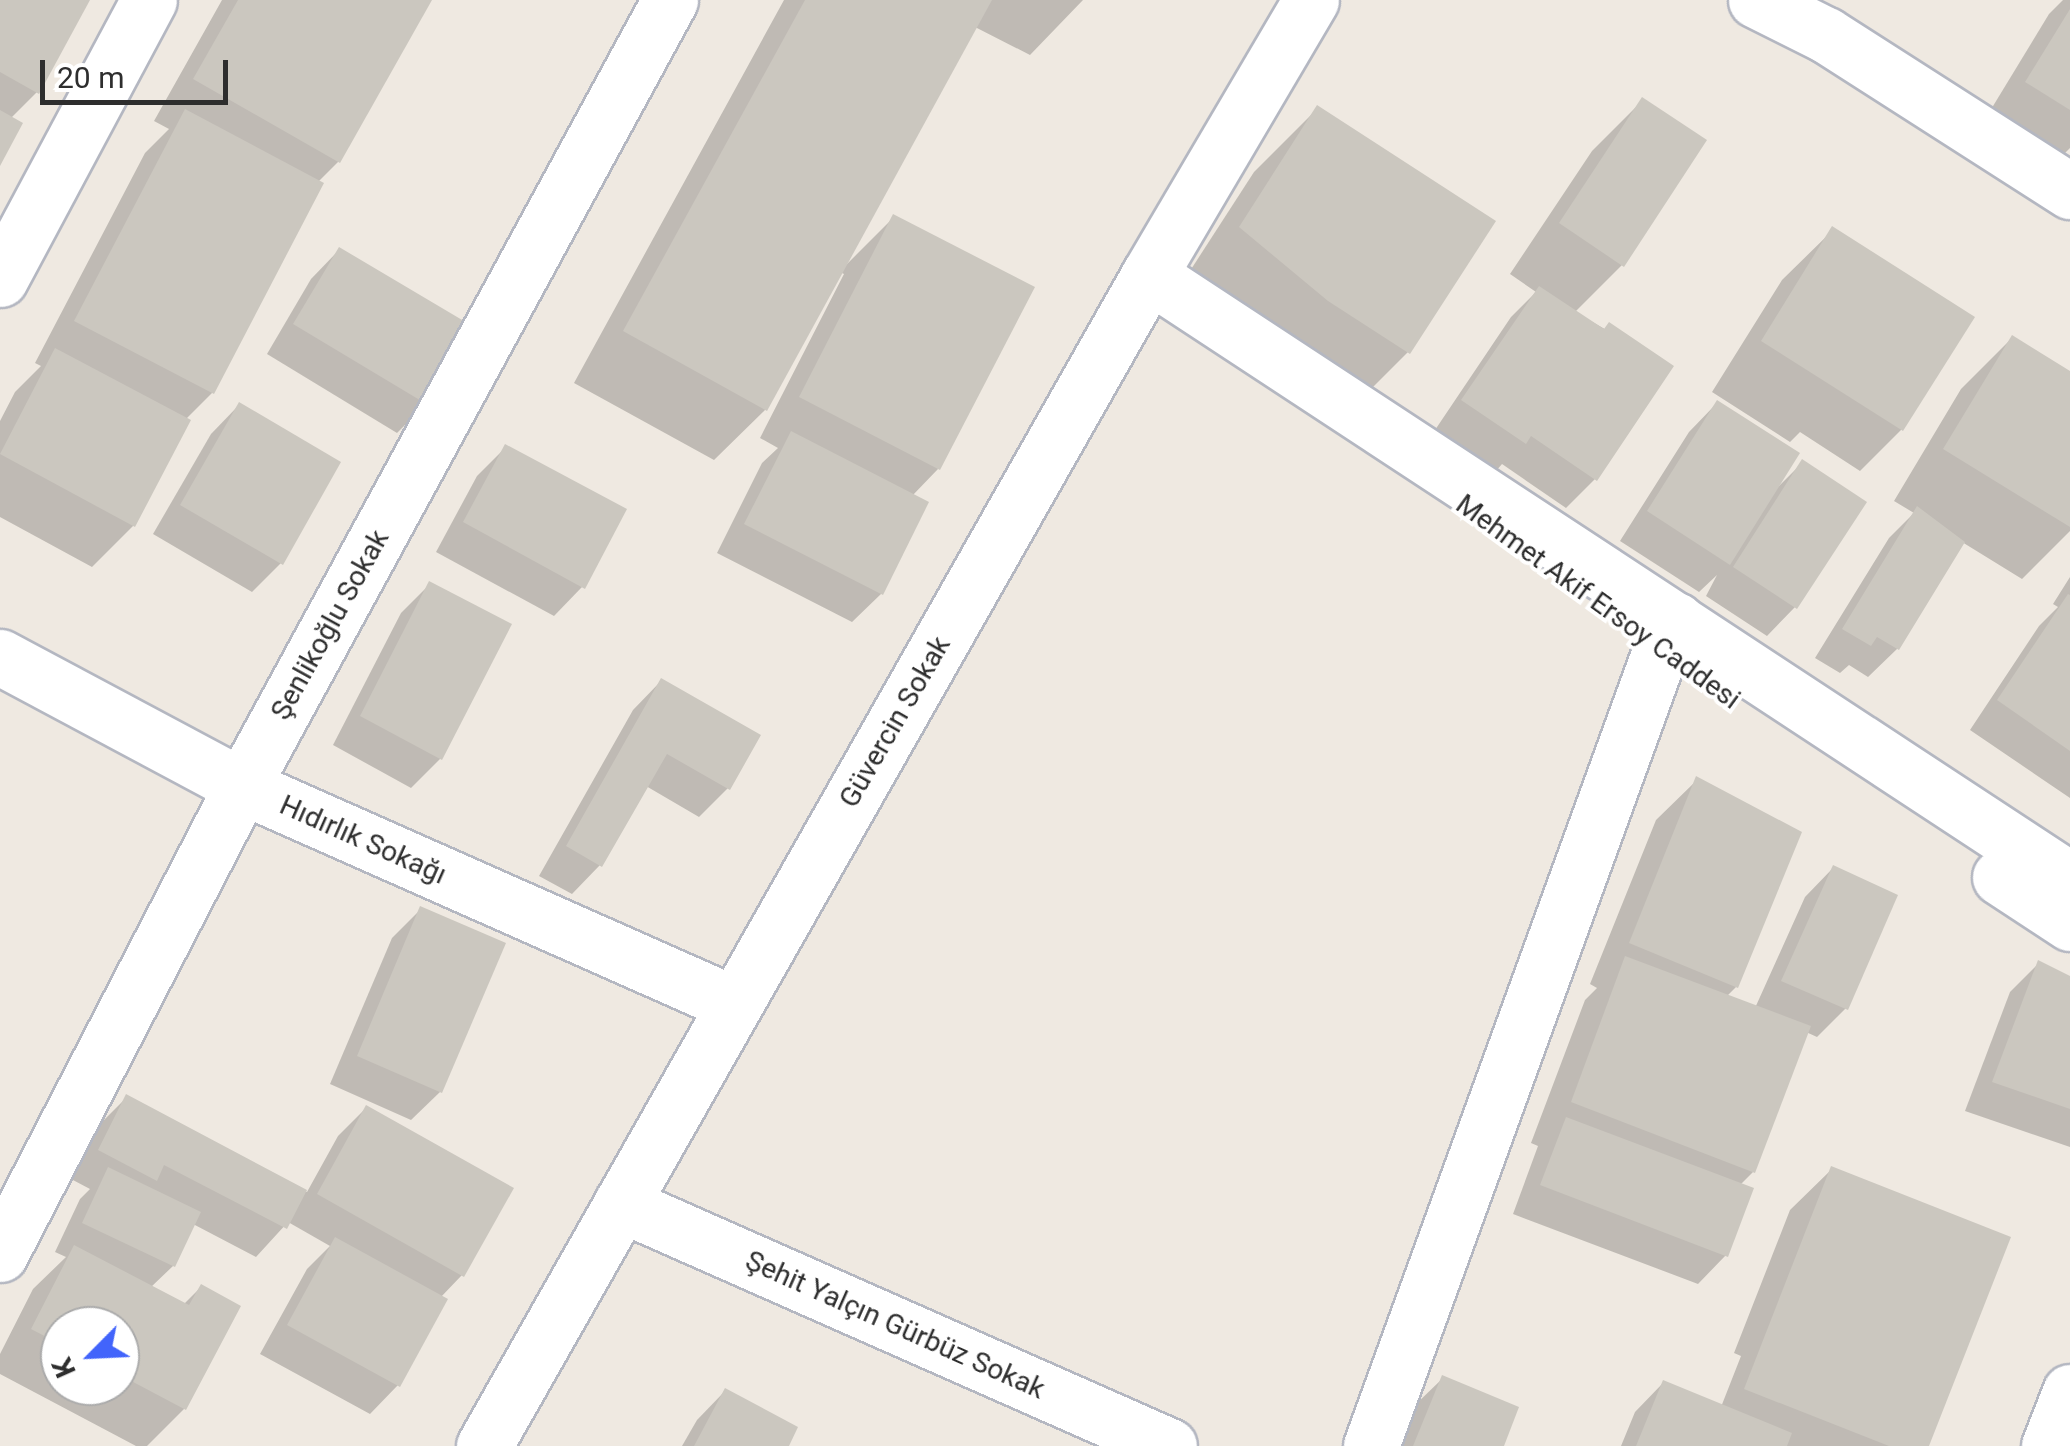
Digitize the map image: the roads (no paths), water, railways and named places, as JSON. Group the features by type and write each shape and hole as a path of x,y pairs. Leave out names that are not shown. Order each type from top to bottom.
{"street":[{"path":"0,279 149,0"},
{"name":"Şenlikoğlu Sokak","path":"0,1254 242,786 670,0"},
{"name":"Güvercin Sokak","path":"484,1446 1149,274 1311,0"},
{"path":"1756,0 1830,18 2070,191"},
{"name":"Mehmet Akif Ersoy Caddesi","path":"1149,274 1237,332 2070,922"},
{"path":"1371,1446 1667,637"},
{"name":"Mehmet Akif Ersoy Caddesi","path":"1667,637 2070,880"},
{"name":"Hıdırlık Sokağı","path":"0,657 242,786 734,1004"},
{"name":"Şehit Yalçın Gürbüz Sokak","path":"621,1204 1169,1446"},
{"path":"2050,1446 2070,1392"}]}
